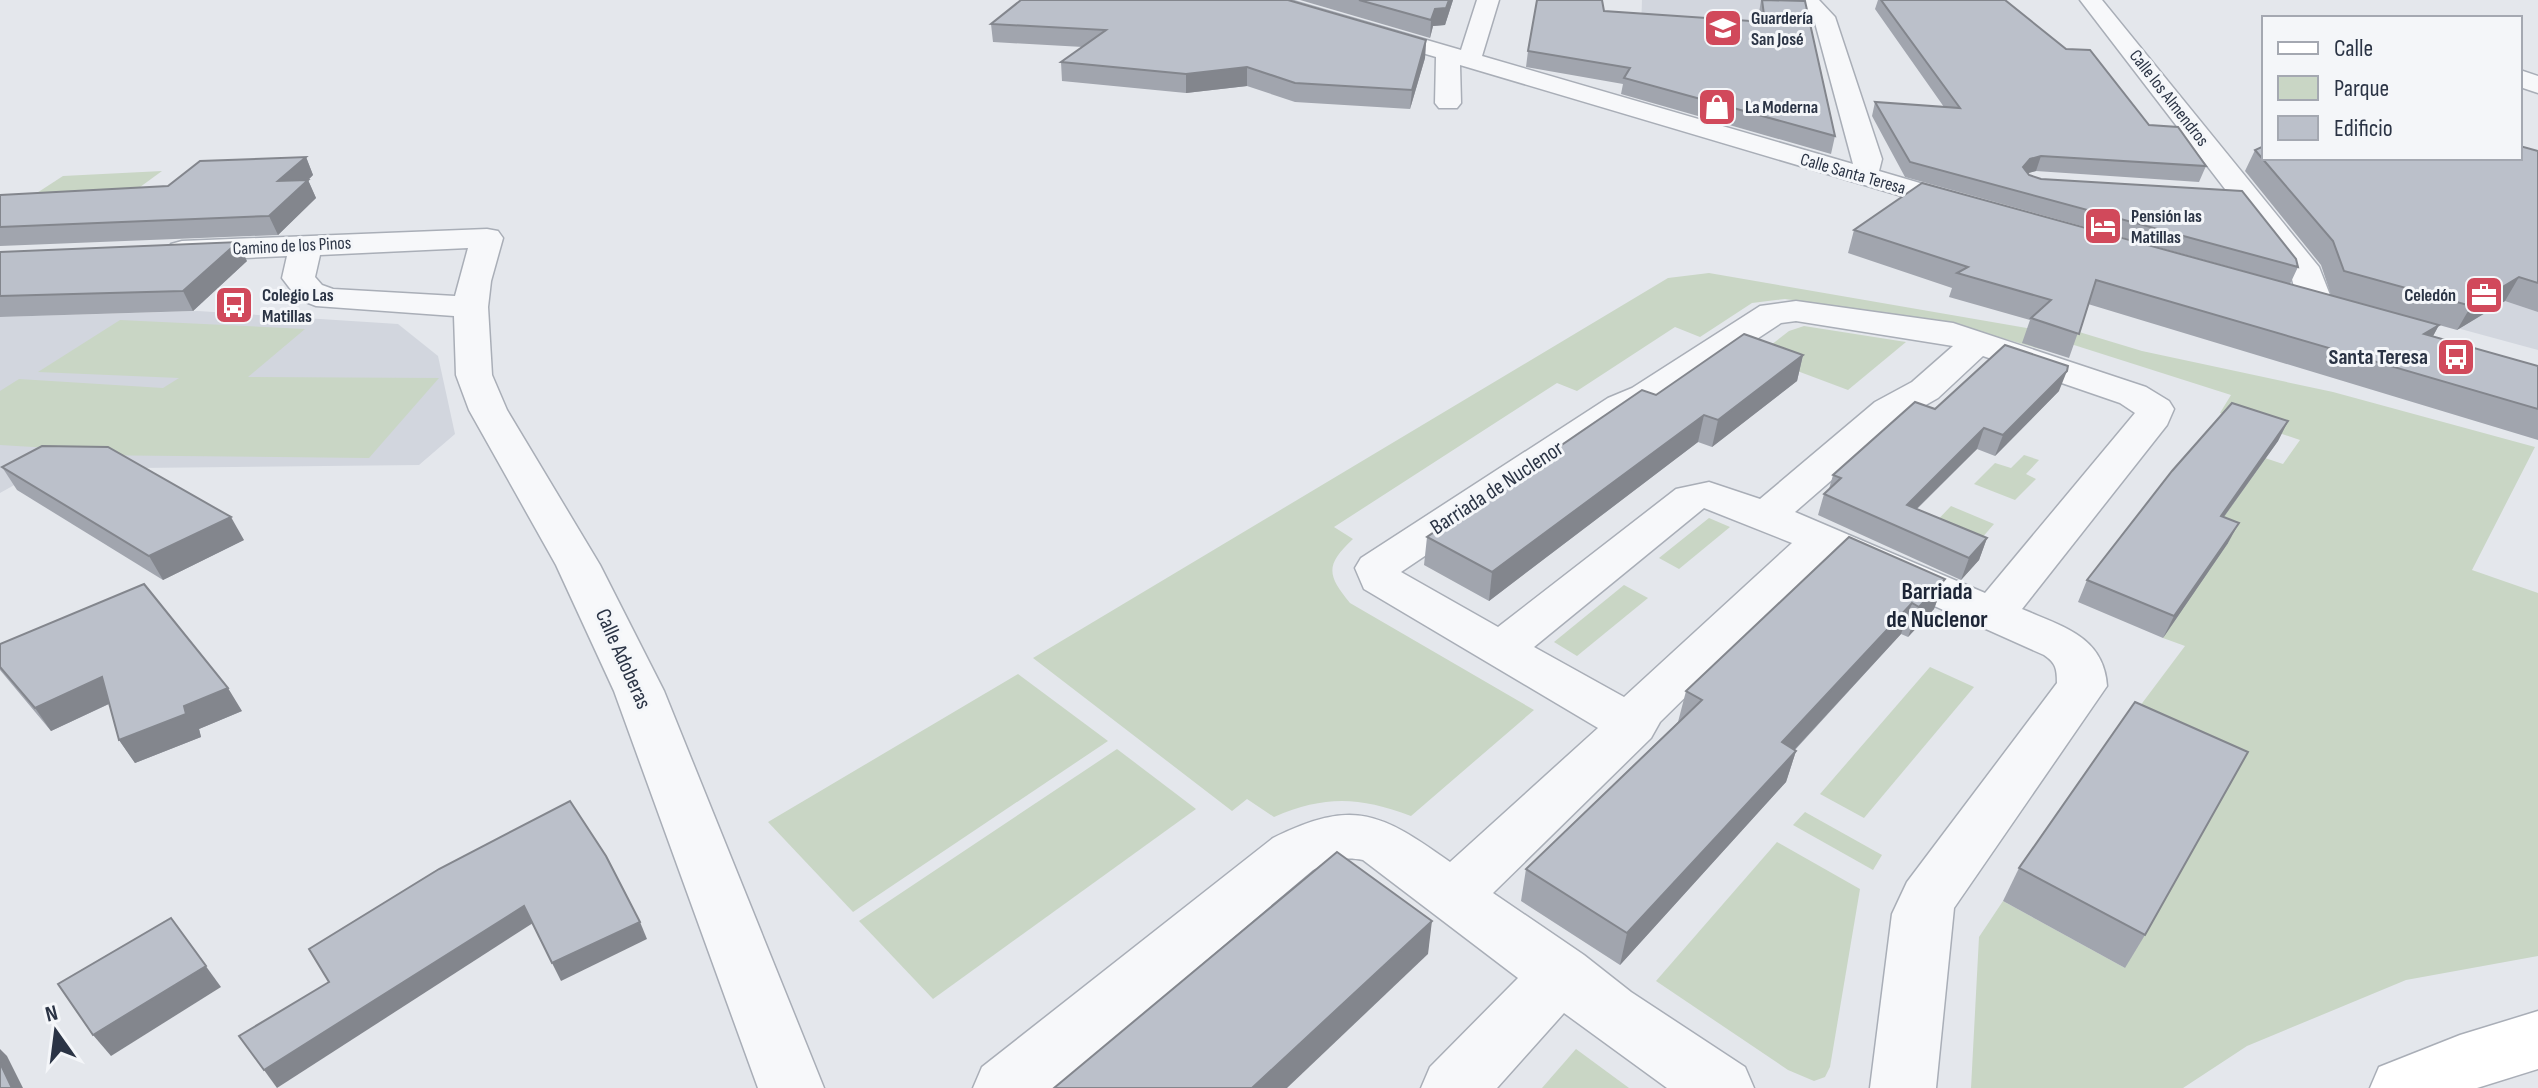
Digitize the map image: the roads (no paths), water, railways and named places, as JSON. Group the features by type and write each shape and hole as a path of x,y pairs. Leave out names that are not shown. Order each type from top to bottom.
{"main road":[{"path":"2403,1088 2460,1064 2538,1040"}],"street":[{"name":"Calle Santa Teresa","path":"1266,0 1991,213"},
{"path":"1448,103 1458,57 1488,0"},
{"path":"1807,0 1824,17 1868,159 1867,168 1858,176"},
{"name":"Calle los Almendros","path":"2102,16 2307,274 2313,295 2311,303"},
{"path":"1846,88 1873,90"},
{"path":"2145,110 2210,113"},
{"path":"2201,193 2246,196"},
{"name":"Camino de los Pinos","path":"157,252 487,238"},
{"name":"Calle Adoberas","path":"487,238 472,295 474,375 488,410 578,565 639,691 791,1088"},
{"path":"306,245 298,278 310,292 328,299 379,305 472,295"},
{"path":"2280,293 2341,311"},
{"name":"Barriada de Nuclenor","path":"1633,725 1380,579 1377,568 1622,406 1645,396 1772,313 1796,311 1953,334 2133,395 2155,409 2153,417 1993,614"},
{"path":"1766,515 1889,410 1904,405 1921,393 1978,342"},
{"path":"1500,650 1696,496 1719,497 1766,515 1993,614 2072,652 2083,667 2082,686 1928,899 1919,929 1903,1088"},
{"path":"1454,894 1633,725 1637,714 1821,540"},
{"path":"1006,1088 1293,854 1332,835 1361,836 1380,842 1562,973 1609,1011 1721,1088"},
{"path":"1454,1088 1562,973"}],"place":[{"name":"Guardería San José","path":"1723,28"},
{"name":"La Moderna","path":"1717,107"},
{"name":"Pensión las Matillas","path":"2103,226"},
{"name":"Celedón","path":"2484,295"},
{"name":"Colegio Las Matillas","path":"234,305"},
{"name":"Santa Teresa","path":"2456,357"}],"district":[{"name":"Barriada de Nuclenor","path":"1937,605"}]}
